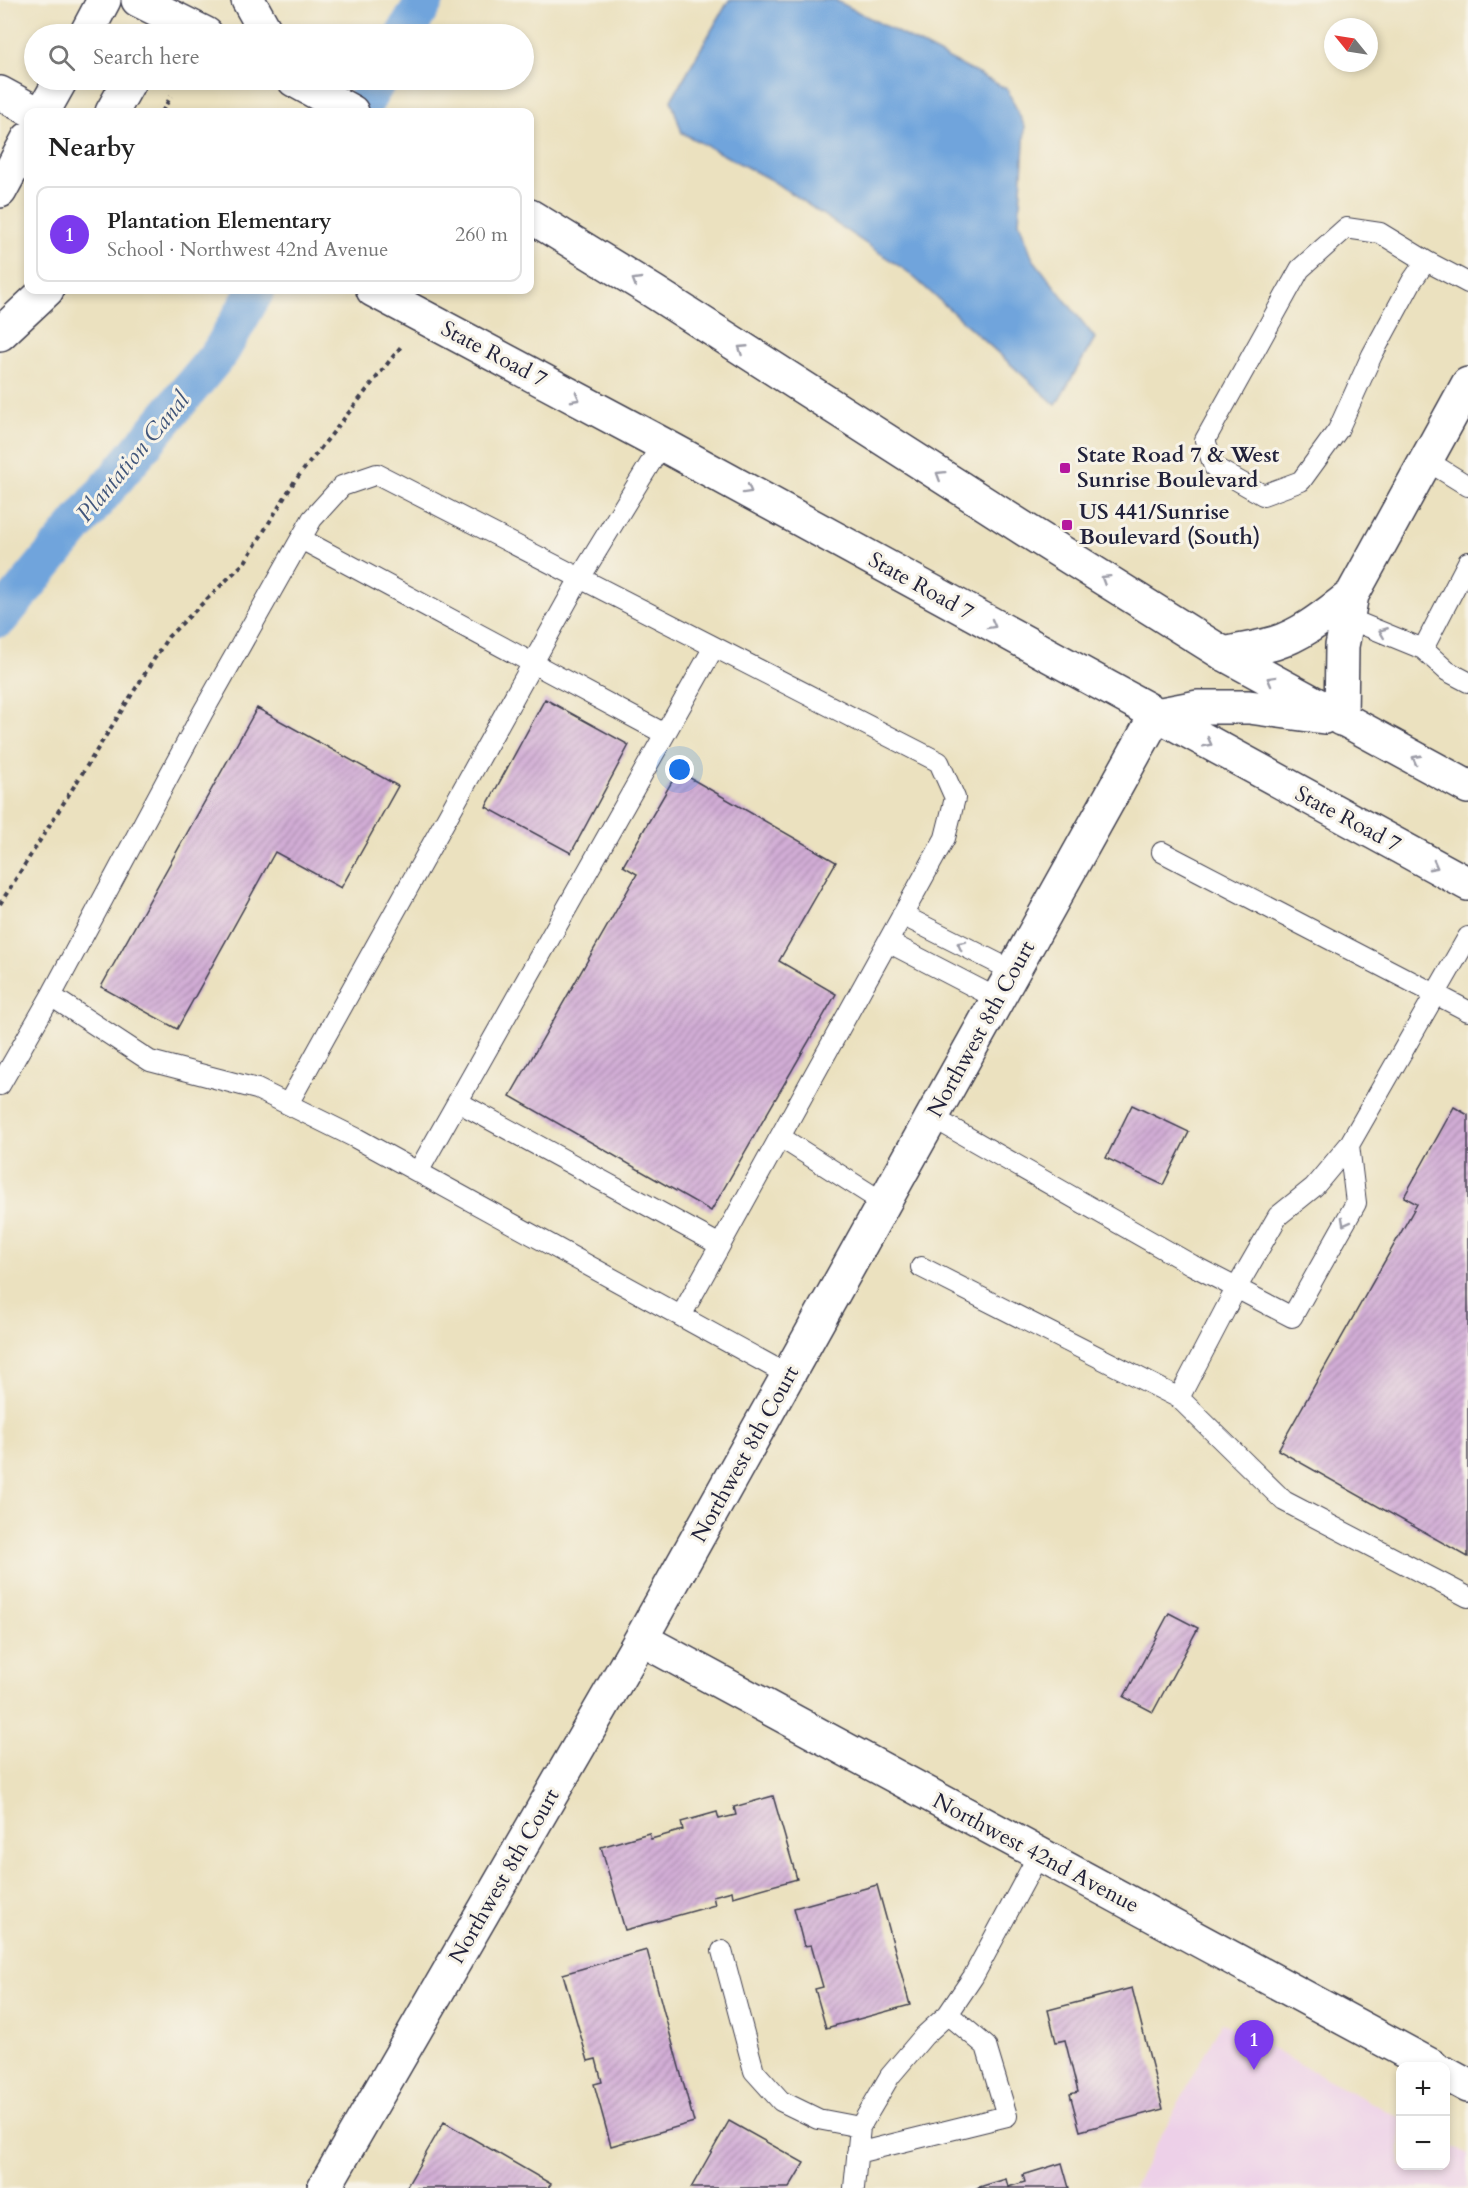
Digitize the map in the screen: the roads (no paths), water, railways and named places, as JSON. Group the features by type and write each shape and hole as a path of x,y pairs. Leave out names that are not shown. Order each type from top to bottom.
{"street":[{"path":"91,24 104,0"},
{"path":"248,0 261,24"},
{"path":"158,12 184,24"},
{"path":"45,108 55,90"},
{"path":"114,108 124,90"},
{"path":"312,90 345,108"},
{"path":"0,93 28,108"},
{"path":"0,191 24,146"},
{"path":"534,218 654,292 1006,518 1224,654 1468,787"},
{"path":"0,333 24,283"},
{"path":"0,333 44,294"},
{"name":"State Road 7","path":"384,295 663,444 1468,884"},
{"path":"1341,719 1342,646 1349,606 1426,460 1466,393"},
{"path":"1224,654 1275,643 1349,606"},
{"path":"1156,715 1198,707 1249,707 1341,719"},
{"name":"Northwest 8th Court","path":"324,2188 641,1639 1156,715"},
{"name":"Northwest 42nd Avenue","path":"641,1639 1423,2062"},
{"path":"1450,2076 1468,2086"}],"lane":[{"path":"1426,261 1412,281 1372,355 1338,430 1301,481 1263,495 1214,467 1205,440 1300,269 1346,228 1380,233 1468,283"},
{"path":"288,1104 580,578 663,444"},
{"path":"1426,460 1468,486"},
{"path":"0,1085 51,996 203,712 312,519 342,486 377,474 939,762 955,798 945,838 681,1316"},
{"path":"301,539 665,734"},
{"path":"1423,649 1468,562"},
{"path":"1349,606 1423,649 1447,671 1468,682"},
{"path":"418,1172 714,647"},
{"path":"1162,852 1468,1011"},
{"path":"902,915 1005,985"},
{"path":"1179,1398 1278,1216 1314,1188 1349,1145 1468,938"},
{"path":"888,942 1005,985"},
{"path":"51,996 150,1061 257,1089 288,1104 418,1172 788,1375"},
{"path":"458,1102 720,1245"},
{"path":"932,1117 1192,1265 1292,1317 1356,1203 1349,1145"},
{"path":"780,1137 884,1203"},
{"path":"921,1267 1179,1398 1284,1502 1468,1597"},
{"path":"854,2188 860,2127 890,2076 924,2036 948,2014 973,1977 1039,1854"},
{"path":"722,1951 754,2071 781,2101 818,2119 860,2127"},
{"path":"857,2153 1007,2116 986,2046 948,2014"}],"water":[{"path":"729,0 835,0 1007,89 1025,127 1019,222 1033,259 1095,338 1056,405 908,272 771,180 682,133 671,100"}],"waterway":[{"name":"Plantation Canal","path":"411,24 425,0"},
{"name":"Plantation Canal","path":"361,108 372,90"},
{"name":"Plantation Canal","path":"0,618 221,351 254,294"}],"place":[{"name":"State Road 7 & West Sunrise Boulevard","path":"1065,468"},
{"name":"US 441/Sunrise Boulevard (South)","path":"1067,525"},
{"name":"Plantation Elementary","path":"1254,2070"}]}
